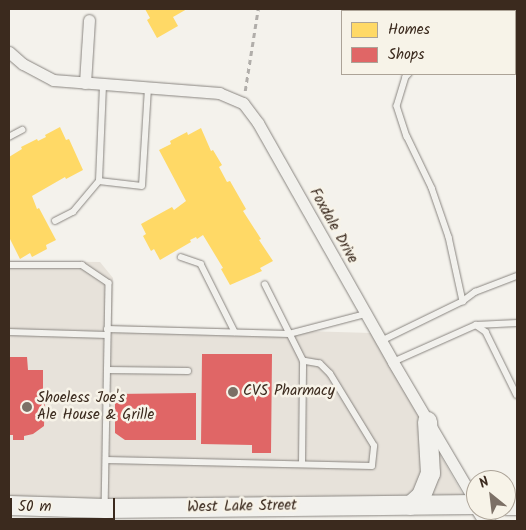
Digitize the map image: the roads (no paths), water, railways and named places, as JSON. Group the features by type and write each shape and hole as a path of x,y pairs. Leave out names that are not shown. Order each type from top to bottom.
{"main road":[{"path":"410,505 420,495 430,473 427,420"},
{"name":"West Lake Street","path":"9,505 105,508 466,504"}],"street":[{"path":"85,83 89,20"},
{"name":"Foxdale Drive","path":"9,52 23,64 53,80 219,93 243,103 258,122 381,341 466,487"}],"lane":[{"path":"408,75 397,106 407,136 432,188 449,238 463,301"},
{"path":"55,221 73,212 99,181 103,84"},
{"path":"99,181 142,186 148,87"},
{"path":"9,137 22,130"},
{"path":"181,257 200,264 235,332"},
{"path":"9,265 82,265 109,282 105,508"},
{"path":"381,341 463,301 475,292 517,276"},
{"path":"265,285 303,362 302,464"},
{"path":"9,332 235,332 289,334 366,314"},
{"path":"393,362 476,325 517,323"},
{"path":"476,325 486,332 517,395"},
{"path":"106,460 372,466 374,446 330,374 320,364 303,362"},
{"path":"107,370 188,371"}],"place":[{"name":"CVS Pharmacy","path":"233,392"},
{"name":"Shoeless Joe's Ale House & Grille","path":"27,407"}]}
